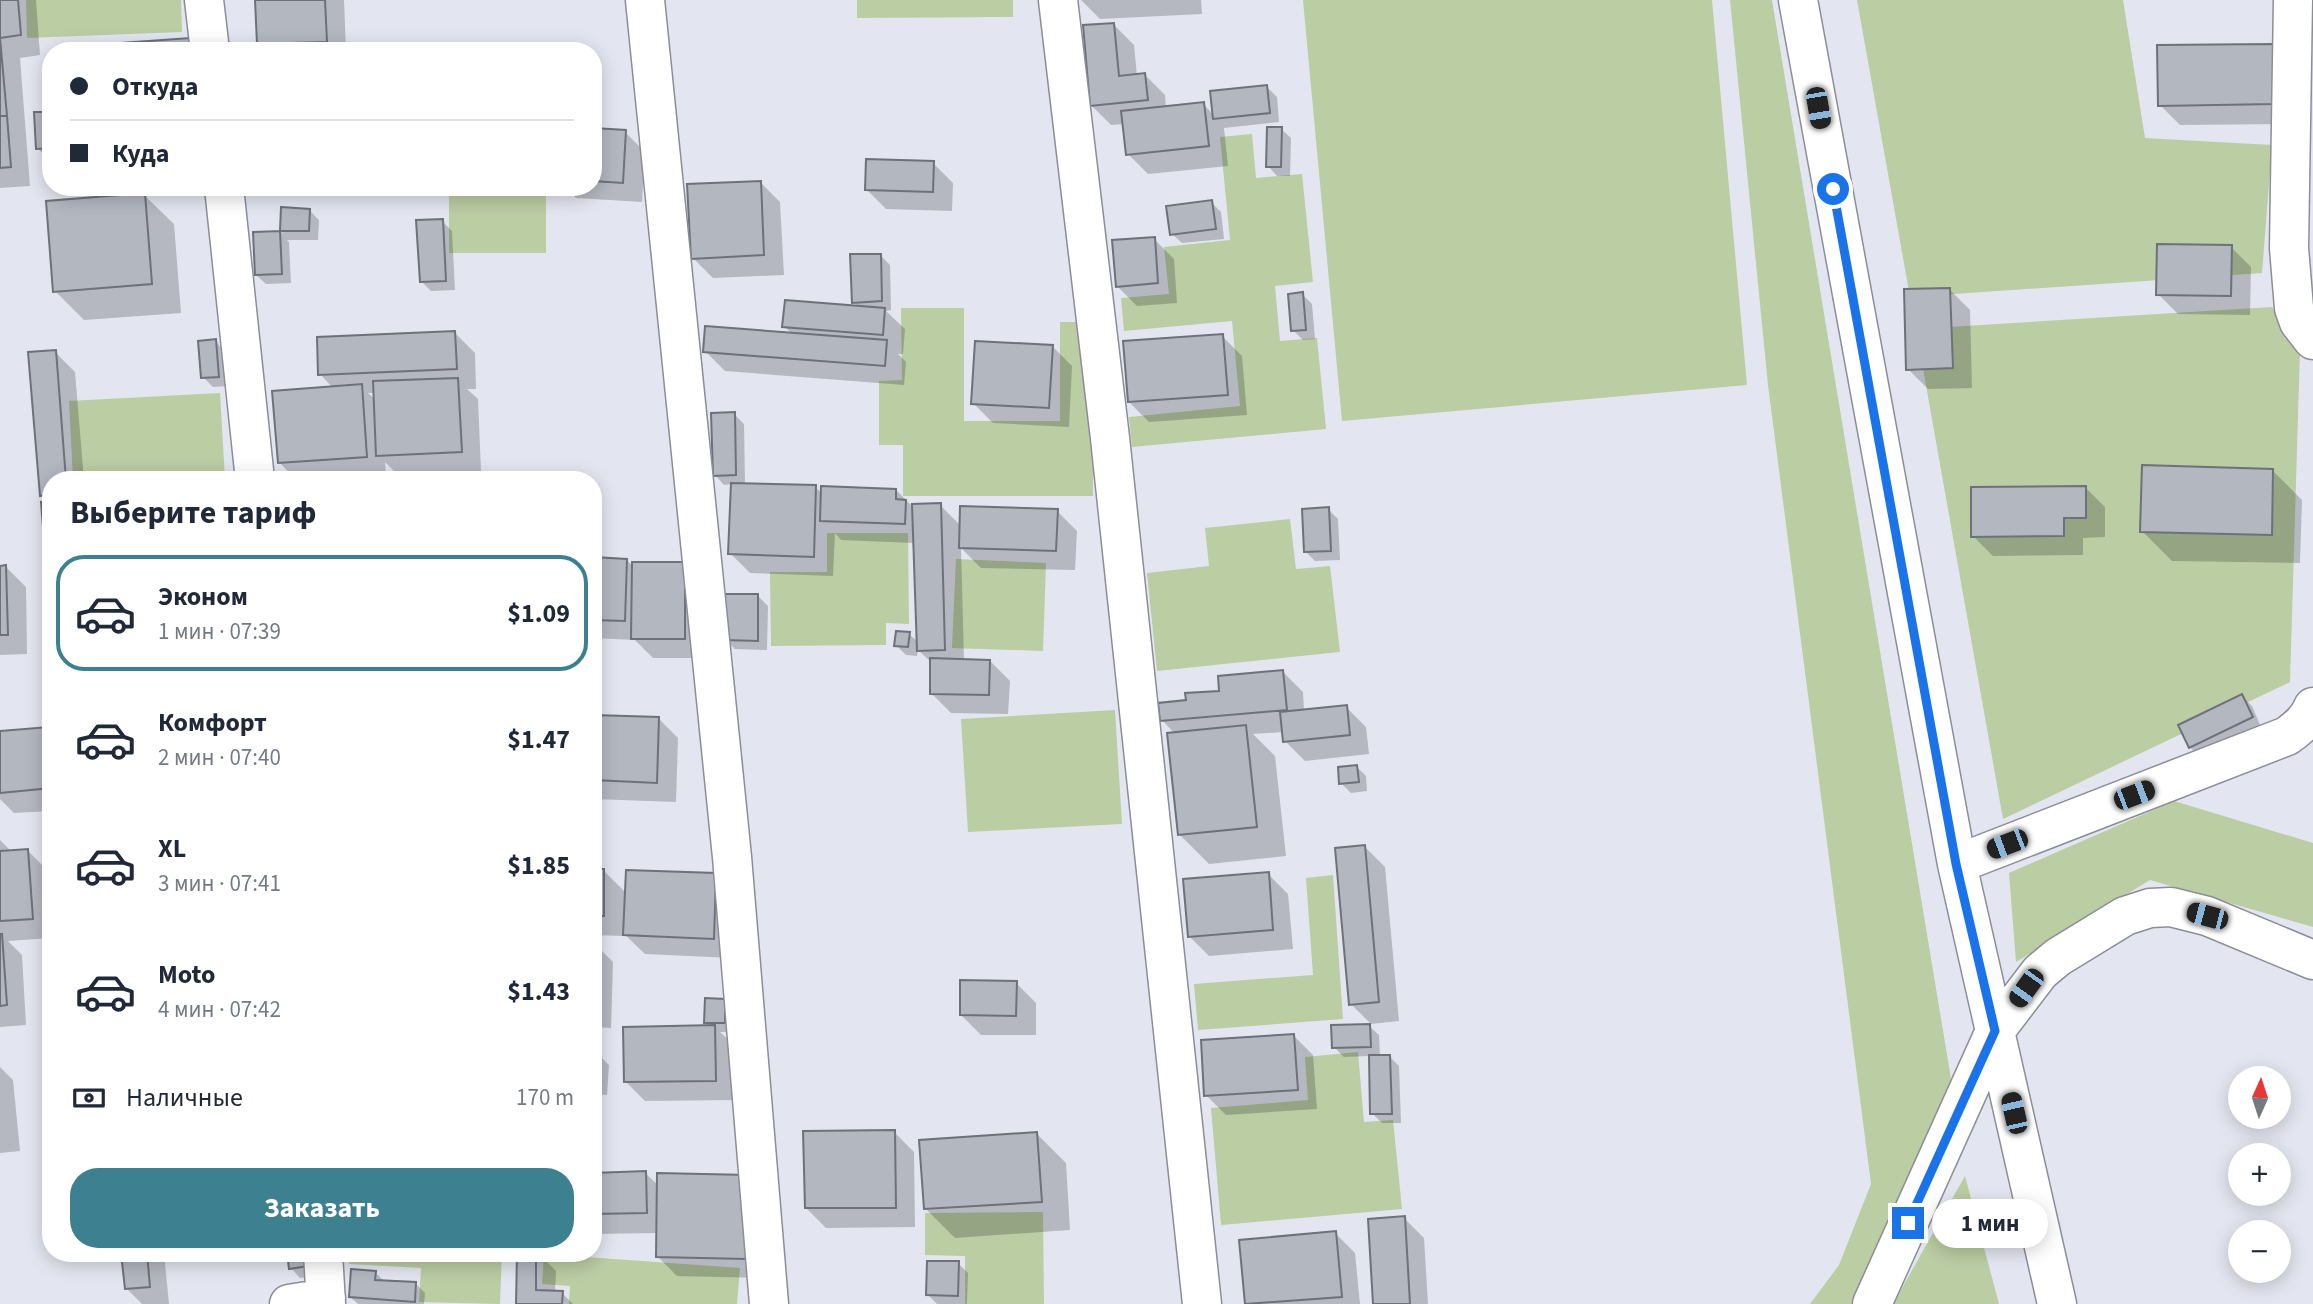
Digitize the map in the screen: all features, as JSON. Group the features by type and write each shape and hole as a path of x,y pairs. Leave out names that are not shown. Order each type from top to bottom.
{"street":[{"path":"204,0 208,42"},
{"path":"645,0 732,857 769,1304"},
{"path":"1058,0 1110,438 1202,1304"},
{"path":"1798,0 1956,864 2057,1304"},
{"path":"2293,0 2291,270 2294,308 2299,322 2313,340"},
{"path":"225,196 254,471"},
{"path":"1956,864 2287,736 2299,727 2313,707"},
{"path":"1872,1304 1995,1031 2039,971 2125,916 2150,908 2171,907 2207,916 2313,960"},
{"path":"289,1304 326,1301 324,1262"}],"green space":[{"path":"26,0 181,0 182,32 27,38"},
{"path":"857,0 1013,0 1013,17 857,18"},
{"path":"1303,0 1712,0 1747,385 1342,421"},
{"path":"1730,0 1772,0 1958,1121 1862,1304 1810,1304 1839,1265 1871,1184 1768,385"},
{"path":"1857,0 2123,0 2145,138 2272,145 2262,273 1910,297"},
{"path":"1252,134 1256,178 1302,174 1313,282 1275,286 1280,341 1317,338 1326,429 1132,447 1129,417 1240,406 1232,321 1124,331 1121,298 1169,294 1164,247 1230,240 1220,137"},
{"path":"449,196 546,196 546,253 449,253"},
{"path":"2272,307 2300,350 2290,682 2003,819 1916,329"},
{"path":"901,308 964,308 964,421 1060,421 1060,322 1093,322 1093,496 903,496 903,445 879,445 879,381 902,380"},
{"path":"220,393 225,471 73,471 69,401"},
{"path":"1290,519 1296,569 1330,566 1340,652 1157,671 1147,573 1209,566 1205,528"},
{"path":"827,533 908,533 909,624 886,623 886,645 771,646 770,572 827,572"},
{"path":"956,559 1046,563 1043,651 952,648"},
{"path":"1115,710 1122,824 968,832 961,719"},
{"path":"2174,801 2313,843 2313,927 2150,880 2016,962 2009,873"},
{"path":"1333,875 1343,1019 1198,1030 1194,984 1313,975 1306,878"},
{"path":"1358,1052 1364,1122 1393,1120 1402,1209 1221,1225 1211,1108 1308,1100 1305,1057"},
{"path":"1965,1176 1999,1304 1893,1304"},
{"path":"1043,1212 1044,1304 965,1304 965,1256 925,1255 925,1213"},
{"path":"602,1258 740,1268 737,1304 569,1304 570,1286 542,1284 543,1262 602,1262"},
{"path":"502,1262 500,1304 419,1302 421,1268 349,1264"}],"building":[{"path":"0,0 18,0 21,35 0,38"},
{"path":"255,0 325,0 327,42 257,42"},
{"path":"1114,23 1119,76 1145,73 1148,100 1090,106 1083,25"},
{"path":"0,38 7,116 0,116"},
{"path":"190,38 190,42 135,42"},
{"path":"2273,44 2274,104 2158,106 2157,45"},
{"path":"1267,85 1270,113 1213,119 1210,91"},
{"path":"1204,102 1209,146 1126,155 1121,111"},
{"path":"34,112 42,112 42,149 36,149"},
{"path":"0,116 7,116 11,167 0,168"},
{"path":"1267,127 1282,127 1281,167 1266,167"},
{"path":"602,129 626,130 623,183 602,182"},
{"path":"866,159 934,161 933,192 865,190"},
{"path":"761,181 764,255 691,259 687,184"},
{"path":"145,196 152,284 53,292 46,201"},
{"path":"1212,200 1216,229 1170,235 1166,206"},
{"path":"281,207 310,209 309,231 280,231"},
{"path":"443,219 446,281 420,282 416,220"},
{"path":"280,231 282,274 255,275 253,232"},
{"path":"1155,237 1158,283 1116,287 1112,240"},
{"path":"2157,244 2232,245 2231,296 2156,295"},
{"path":"850,254 881,254 882,301 852,303"},
{"path":"1950,288 1953,368 1906,370 1904,289"},
{"path":"1303,292 1306,330 1291,331 1288,294"},
{"path":"785,300 885,308 883,335 782,327"},
{"path":"705,326 887,340 885,366 703,352"},
{"path":"455,331 457,369 318,375 317,337"},
{"path":"1223,334 1228,395 1128,402 1123,341"},
{"path":"216,339 219,377 201,378 198,341"},
{"path":"975,341 1053,345 1049,408 971,404"},
{"path":"56,350 65,471 42,471 40,496 28,352"},
{"path":"458,378 462,452 376,456 373,381"},
{"path":"362,384 367,457 278,463 272,391"},
{"path":"735,412 736,475 713,476 711,413"},
{"path":"2142,465 2273,469 2272,535 2140,532"},
{"path":"731,483 816,485 814,557 728,554"},
{"path":"821,486 896,489 896,499 906,500 905,524 820,521"},
{"path":"2086,486 2086,518 2064,518 2064,536 1971,537 1971,487"},
{"path":"941,503 945,650 917,651 912,504"},
{"path":"960,506 1058,509 1056,551 959,548"},
{"path":"1329,507 1331,551 1304,552 1302,509"},
{"path":"602,558 627,559 625,621 602,620"},
{"path":"632,562 685,562 685,639 631,639"},
{"path":"6,565 8,635 0,635 0,566"},
{"path":"724,594 758,594 758,641 724,640"},
{"path":"896,631 910,632 908,647 894,646"},
{"path":"930,658 990,660 989,695 930,694"},
{"path":"1283,670 1287,710 1160,721 1158,703 1186,700 1185,693 1219,691 1218,676"},
{"path":"2242,694 2253,717 2189,748 2178,725"},
{"path":"1347,705 1350,735 1283,742 1280,712"},
{"path":"602,715 659,717 657,783 602,780"},
{"path":"1246,725 1257,827 1178,835 1167,733"},
{"path":"42,728 42,789 0,793 0,731"},
{"path":"1357,765 1359,782 1339,784 1338,767"},
{"path":"1365,845 1379,1002 1349,1005 1335,848"},
{"path":"28,849 33,919 0,921 0,851"},
{"path":"602,869 604,869 602,916"},
{"path":"626,870 716,873 714,939 623,935"},
{"path":"1269,872 1273,930 1188,937 1183,879"},
{"path":"0,934 7,1005 0,1006"},
{"path":"960,980 1017,981 1016,1016 960,1015"},
{"path":"705,998 725,999 725,1023 704,1023"},
{"path":"1370,1024 1371,1047 1332,1048 1331,1025"},
{"path":"715,1025 716,1081 624,1082 623,1027"},
{"path":"1294,1034 1298,1090 1204,1096 1201,1040"},
{"path":"1369,1055 1390,1055 1392,1114 1370,1114"},
{"path":"895,1130 896,1208 805,1208 803,1131"},
{"path":"1037,1132 1042,1202 924,1209 919,1140"},
{"path":"646,1171 647,1213 602,1214 602,1173"},
{"path":"657,1173 749,1175 746,1259 656,1257"},
{"path":"1405,1216 1410,1304 1373,1304 1368,1219"},
{"path":"1336,1231 1342,1297 1245,1304 1239,1240"},
{"path":"927,1261 959,1261 958,1296 926,1295"},
{"path":"122,1262 148,1262 150,1287 125,1289"},
{"path":"288,1262 308,1262 309,1266 289,1269"},
{"path":"517,1262 536,1262 536,1290 563,1291 562,1304 516,1304"},
{"path":"351,1269 376,1271 375,1280 416,1282 415,1302 349,1297"}],"route":[{"path":"1833,189 1956,864 1995,1031 1908,1223"}]}
